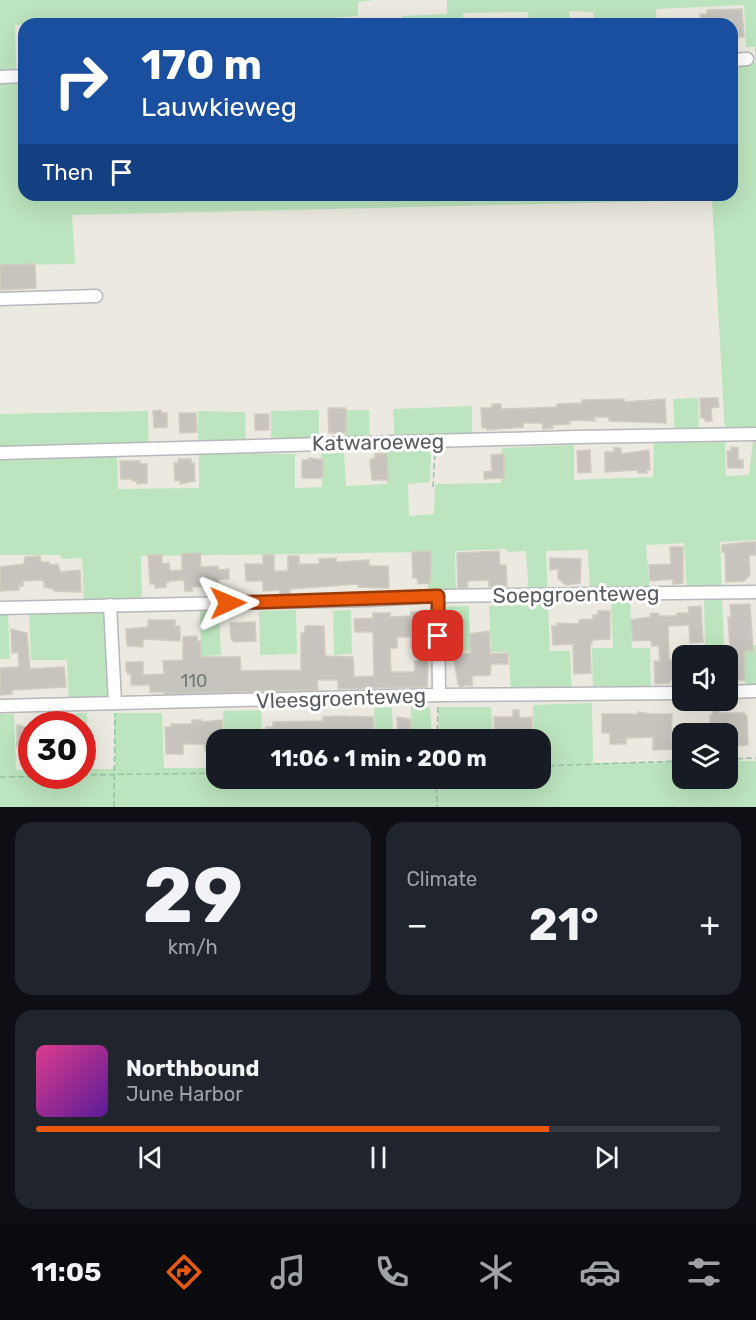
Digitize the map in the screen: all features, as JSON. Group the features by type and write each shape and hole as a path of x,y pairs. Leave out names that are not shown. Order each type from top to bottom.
{"street":[{"path":"738,60 747,59"},
{"path":"0,77 18,76"},
{"path":"0,299 96,296"},
{"name":"Katwaroeweg","path":"0,453 756,434"},
{"name":"Soepgroenteweg","path":"0,608 369,600 438,596 756,592"},
{"path":"438,596 439,695"},
{"path":"110,605 115,703"},
{"path":"738,692 756,691"},
{"name":"Vleesgroenteweg","path":"0,706 439,695 672,693"}],"path":[{"path":"433,487 436,442"},
{"path":"437,729 439,695"},
{"path":"114,807 115,703"},
{"path":"738,759 756,758"},
{"path":"551,766 672,760"},
{"path":"96,775 206,773"},
{"path":"0,777 18,777"},
{"path":"436,789 437,807"}],"green space":[{"path":"0,0 375,0 358,2 358,16 331,18 18,18 18,25 15,25 16,74 0,74"},
{"path":"447,0 756,0 756,432 725,434 712,201 738,201 738,62 755,62 755,47 746,47 744,5 656,9 656,18 594,18 593,12 569,11 570,18 528,18 528,12 463,13 463,18 402,18 402,16 447,14"},
{"path":"0,80 18,80 18,201 669,201 72,215 75,264 0,265"},
{"path":"698,398 699,435 675,435 673,399"},
{"path":"472,406 472,443 395,445 393,409"},
{"path":"319,410 319,446 271,447 271,411"},
{"path":"344,410 369,410 370,445 345,446"},
{"path":"148,411 149,447 0,451 0,414"},
{"path":"198,411 245,412 246,447 198,448"},
{"path":"753,441 756,441 756,540 720,542 722,593 687,594 684,543 646,545 650,595 590,597 588,550 546,551 548,599 529,599 526,551 508,552 507,549 455,551 456,601 428,601 427,552 141,556 142,606 84,607 82,558 62,559 61,555 0,555 0,457 117,455 118,489 199,488 199,453 295,454 295,488 322,487 321,453 344,453 346,486 387,484 386,451 431,450 430,482 408,484 409,516 434,514 435,484 501,483 502,448 574,445 574,480 653,477 654,443 725,442 726,476 749,475"},
{"path":"722,598 724,645 705,645 704,599"},
{"path":"611,602 630,602 632,648 650,648 651,695 593,697 592,648 613,648"},
{"path":"548,604 550,651 570,651 572,697 511,700 509,652 491,652 489,606"},
{"path":"469,606 470,651 437,651 442,607"},
{"path":"296,610 297,654 260,655 259,611"},
{"path":"351,610 352,654 334,655 333,611"},
{"path":"200,611 219,611 221,655 201,656"},
{"path":"104,612 108,619 109,698 69,707 67,660 31,660 29,614"},
{"path":"0,615 8,615 10,659 0,659"},
{"path":"744,645 756,645 756,694 746,694"},
{"path":"592,703 593,762 585,763 672,762 672,789 738,789 738,761 756,761 756,807 0,807 0,714 14,714 18,789 96,789 96,769 115,769 114,713 162,713 164,768 206,768 206,789 551,789 551,729 534,729 533,705"},
{"path":"392,707 393,729 375,729 374,708"},
{"path":"411,707 430,707 431,729 411,729"},
{"path":"438,707 491,707 492,729 439,729"},
{"path":"261,710 262,729 224,729 223,711"}],"building":[{"path":"742,9 744,37 738,37 738,18 700,18 700,14 707,14 707,10"},
{"path":"35,264 36,288 0,290 0,265"},
{"path":"700,398 718,398 719,407 711,408 712,421 705,421 705,418 701,418"},
{"path":"624,399 624,402 665,399 666,423 609,421 609,417 594,417 595,421 574,420 570,421 570,424 552,425 553,428 543,429 542,423 523,423 523,427 487,430 487,428 482,428 481,408 492,408 492,404 501,404 501,409 533,408 582,403 582,400"},
{"path":"328,408 346,408 346,433 329,433"},
{"path":"161,410 161,413 167,413 167,427 154,428 153,411"},
{"path":"179,413 196,413 197,432 180,433"},
{"path":"255,414 269,414 269,430 255,430"},
{"path":"731,447 738,448 738,460 743,460 743,468 728,468 727,451 731,451"},
{"path":"614,448 621,448 621,454 649,450 650,470 646,470 647,473 638,473 638,470 605,472 605,452 614,452"},
{"path":"590,450 591,472 578,473 577,451"},
{"path":"387,453 388,480 372,480 370,460 376,457 375,454"},
{"path":"504,454 504,478 484,479 484,472 492,471 491,455"},
{"path":"309,458 323,460 323,478 302,478 302,460 309,460"},
{"path":"178,459 191,459 191,463 194,463 195,481 180,484 180,480 175,481 174,463 178,463"},
{"path":"120,461 140,461 140,464 147,464 147,483 137,484 137,481 132,481 132,479 121,479"},
{"path":"756,542 756,555 749,555 750,575 744,581 726,582 725,552 722,552 722,545"},
{"path":"670,547 683,547 683,583 673,584 673,579 650,581 649,565 671,564"},
{"path":"431,551 430,583 418,584 417,578 413,578 412,552"},
{"path":"499,551 500,565 506,565 507,586 489,587 489,580 467,581 468,587 458,588 457,553"},
{"path":"200,553 201,567 218,566 218,570 229,569 229,579 219,579 219,583 214,586 192,587 192,591 185,591 184,580 170,581 166,583 166,587 155,588 155,584 150,584 148,555 162,555 162,564 169,563 170,571 182,570 182,554"},
{"path":"263,555 274,555 274,571 288,571 288,556 299,556 299,564 320,564 319,559 336,558 336,562 369,560 369,566 388,566 389,588 358,587 358,584 290,589 290,593 280,594 280,590 263,591 263,581 246,581 245,564 263,564"},
{"path":"40,556 41,562 49,562 49,565 58,564 60,572 80,570 81,592 54,591 54,589 44,587 44,580 23,581 23,586 19,586 19,590 0,591 0,567 24,564 25,557"},
{"path":"550,558 581,559 580,583 566,585 558,578 558,569 550,570"},
{"path":"750,604 753,651 744,651 745,680 738,680 738,645 730,645 728,617 731,617 730,605"},
{"path":"701,606 703,642 690,643 689,625 668,626 672,680 670,683 655,684 654,661 660,661 659,646 652,646 651,640 633,641 631,620 651,617 650,614 658,613 659,616 677,616 677,613 689,613 688,607"},
{"path":"598,611 610,611 610,639 592,640 590,644 591,673 574,674 573,644 553,645 552,626 558,626 557,623 579,624 579,620 593,619 593,615 598,615"},
{"path":"411,612 428,614 428,647 411,648 411,637 397,637 397,648 390,648 391,672 413,672 415,661 428,660 427,687 338,689 338,680 317,680 318,690 164,694 164,692 150,692 150,685 131,685 131,674 128,674 126,670 126,662 143,662 143,675 164,674 163,661 183,660 183,637 197,636 197,641 200,641 201,657 240,657 241,671 301,670 301,633 305,633 305,626 324,626 325,656 353,657 354,677 374,676 373,632 355,632 354,619 373,618 373,613 390,613 390,617 411,616"},
{"path":"148,620 175,620 175,626 180,626 180,641 143,639 143,647 127,646 126,629 148,627"},
{"path":"255,622 256,641 234,642 231,639 230,623"},
{"path":"11,629 27,633 30,669 64,667 66,687 12,690 12,694 0,695 0,668 19,667 18,652 12,653"},
{"path":"489,631 490,654 508,653 508,664 491,664 490,675 472,676 472,686 461,687 458,684 453,654 471,653 470,634"},
{"path":"513,710 519,710 519,718 532,717 532,729 495,729 494,717 513,717"},
{"path":"713,711 744,713 747,716 748,745 738,746 738,723 710,723 710,715 713,715"},
{"path":"638,712 672,714 672,749 653,750 653,737 626,738 626,744 610,744 610,733 602,733 602,714 638,714"},
{"path":"323,717 373,717 374,729 266,729 266,727 273,727 273,722 323,721"},
{"path":"397,717 410,719 411,729 398,729"},
{"path":"192,720 202,720 202,722 222,720 222,729 206,729 206,751 204,744 183,744 183,754 166,754 165,727 171,727 171,724 192,724"}],"route":[{"path":"228,603 438,596 438,636"}]}
